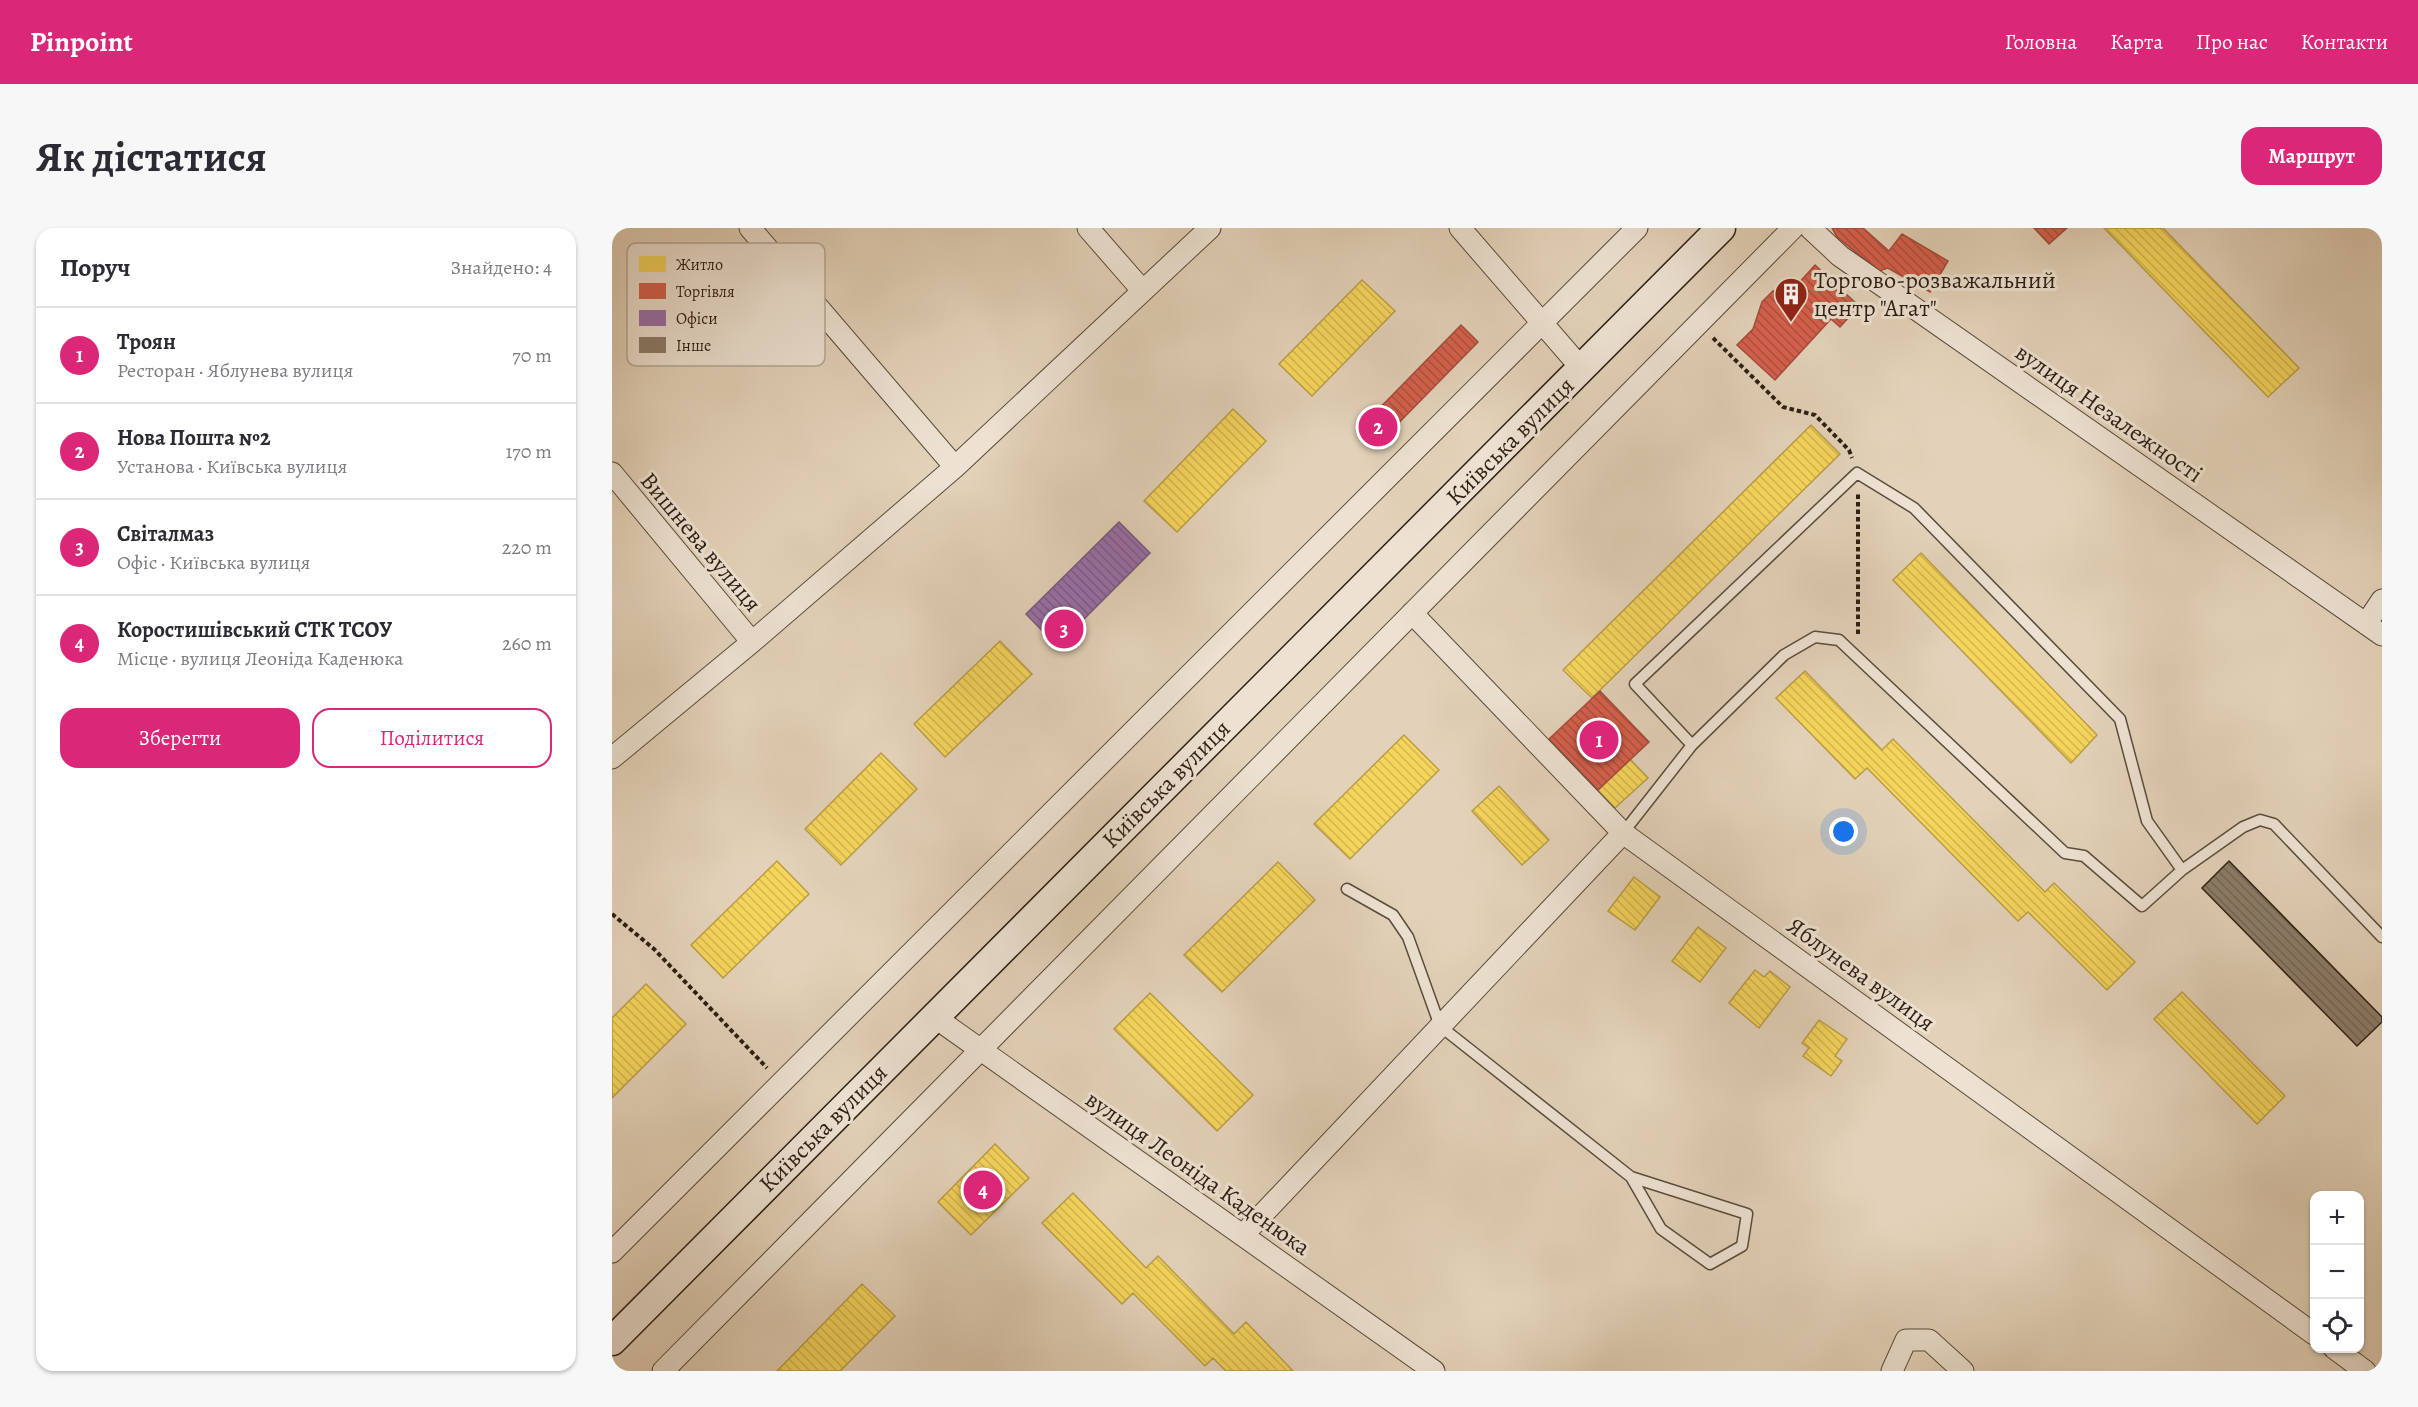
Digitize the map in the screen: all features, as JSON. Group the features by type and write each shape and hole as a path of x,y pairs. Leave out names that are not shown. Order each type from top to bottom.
{"main road":[{"name":"Київська вулиця","path":"612,1341 933,1016 1721,228"}],"street":[{"path":"750,228 763,243"},
{"path":"1088,228 1142,290"},
{"path":"612,758 752,642 955,467 1210,228"},
{"path":"1460,228 1582,369"},
{"path":"612,1252 1636,228"},
{"path":"663,1371 1793,228"},
{"name":"вулиця Незалежності","path":"1810,228 1840,256 2374,629"},
{"path":"825,315 955,467"},
{"name":"Вишнева вулиця","path":"612,473 752,642"},
{"path":"2374,629 2382,600"},
{"name":"Яблунева вулиця","path":"1412,614 1623,833 2310,1331"},
{"path":"1242,1235 1623,833"},
{"name":"вулиця Леоніда Каденюка","path":"933,1016 1434,1371"},
{"path":"1892,1371 1906,1340 1929,1340 1963,1371"},
{"path":"2341,1353 2365,1371"}],"lane":[{"path":"1692,745 1635,684 1857,473 1914,508 2120,718 2147,821 2182,870"},
{"path":"1623,833 1692,745 1784,655 1815,637 1839,640 2065,853 2084,856 2142,906 2182,870 2243,827 2260,820 2274,824 2382,937"},
{"path":"1347,889 1393,915 1398,922 1408,938 1440,1026 1631,1177 1747,1214 1742,1246 1710,1264 1661,1229 1631,1177"}],"path":[{"path":"1698,324 1783,407 1815,415 1850,450 1857,473 1858,656"},
{"path":"612,914 654,949 782,1084"}],"building: Житло":[{"path":"2104,228 2163,228 2299,368 2268,397"},
{"path":"1362,280 1395,311 1312,396 1279,364"},
{"path":"1233,409 1266,441 1177,532 1144,501"},
{"path":"1811,425 1840,454 1592,698 1563,670"},
{"path":"1921,553 2097,735 2071,763 1893,580"},
{"path":"1000,641 1032,674 945,757 914,724"},
{"path":"1805,671 1882,750 1893,739 2045,892 2054,883 2135,962 2107,990 2028,912 2018,921 1867,768 1855,779 1776,698"},
{"path":"1404,735 1439,770 1350,859 1314,824"},
{"path":"881,753 917,789 841,865 805,829"},
{"path":"1630,759 1648,778 1615,808 1598,790"},
{"path":"1499,786 1549,840 1522,865 1472,811"},
{"path":"777,861 809,894 723,978 691,945"},
{"path":"1278,862 1315,900 1222,992 1184,955"},
{"path":"1634,877 1660,897 1635,930 1608,911"},
{"path":"1698,927 1726,948 1700,982 1672,961"},
{"path":"1755,970 1764,977 1770,971 1790,987 1759,1028 1729,1003"},
{"path":"646,984 686,1024 612,1098 612,1018"},
{"path":"2182,992 2285,1096 2257,1124 2154,1019"},
{"path":"1150,993 1253,1095 1217,1131 1114,1029"},
{"path":"1819,1020 1847,1039 1835,1056 1842,1061 1831,1076 1803,1056 1809,1048 1802,1043"},
{"path":"995,1144 1029,1178 971,1235 938,1202"},
{"path":"1073,1193 1146,1268 1158,1256 1234,1334 1246,1322 1293,1371 1226,1371 1213,1358 1205,1366 1133,1293 1122,1304 1042,1223"},
{"path":"862,1284 895,1316 840,1371 777,1371"}],"building: Торгівля":[{"path":"1832,228 1863,228 1889,251 1902,234 1948,261 1930,292 1888,268 1879,271 1837,237"},
{"path":"2034,228 2067,228 2049,244"},
{"name":"Торгово-розважальний центр \"Агат\"","path":"1815,265 1859,306 1840,327 1831,319 1775,380 1737,345 1753,329 1762,302 1773,291 1797,285"},
{"path":"1461,325 1478,342 1379,443 1362,426"},
{"path":"1600,691 1649,742 1598,790 1549,739"}],"building: Офіси":[{"path":"1119,522 1150,553 1057,646 1026,614"}],"building: Інше":[{"path":"2229,861 2382,1017 2382,1022 2357,1046 2202,888"}],"place":[{"name":"Торгово-розважальний центр \"Агат\"","path":"1791,323"},
{"name":"Нова Пошта №2","path":"1378,427"},
{"name":"Світалмаз","path":"1064,629"},
{"name":"Троян","path":"1599,740"},
{"name":"Коростишівський СТК ТСОУ","path":"983,1190"}]}
